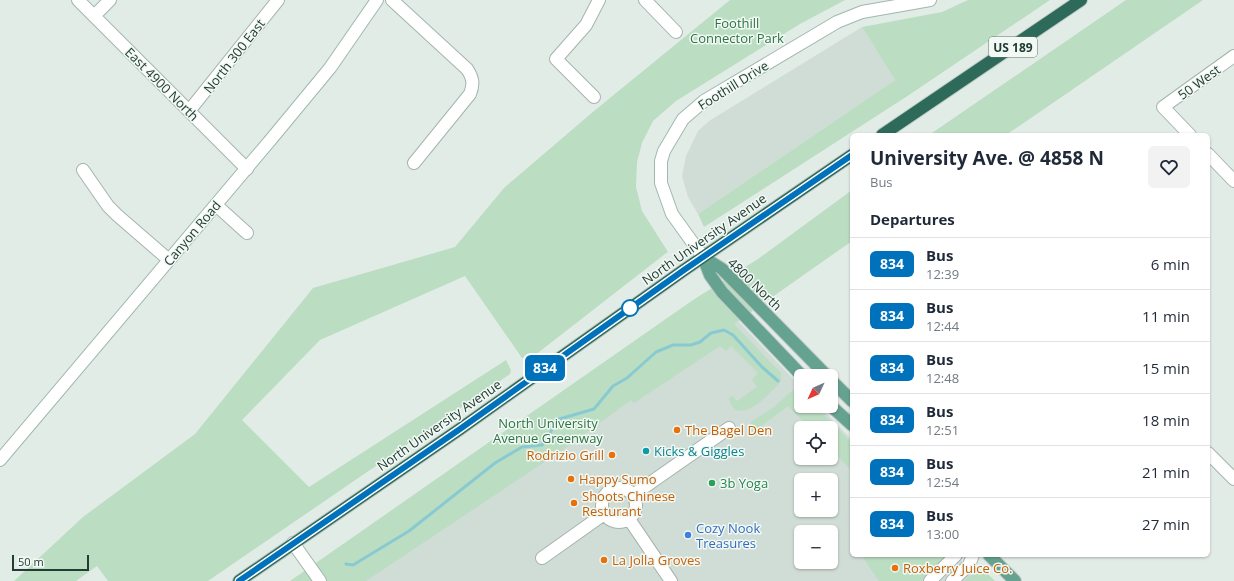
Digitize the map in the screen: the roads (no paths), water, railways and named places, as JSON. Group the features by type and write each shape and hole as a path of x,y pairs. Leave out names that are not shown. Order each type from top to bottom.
{"highway":[{"name":"US 189","path":"885,133 1081,0"},
{"name":"North University Avenue","path":"239,581 460,429 703,257 850,156"}],"main road":[{"name":"4800 North","path":"703,257 710,275 722,292 795,369"},
{"name":"4800 North","path":"703,257 722,269 820,369"},
{"path":"838,387 850,399"},
{"path":"838,412 850,423"},
{"path":"991,557 1015,581"}],"street":[{"name":"East 4900 North","path":"78,0 246,169"},
{"path":"94,16 110,0"},
{"name":"North 300 East","path":"189,111 278,0"},
{"name":"Canyon Road","path":"0,460 330,68 378,0"},
{"path":"392,0 467,69 472,76 473,87 470,94 414,163"},
{"path":"594,97 556,59 586,25 599,0"},
{"path":"645,0 676,32"},
{"name":"Foothill Drive","path":"703,257 672,214 661,183 661,167 664,151 683,119 704,101 837,22 862,12 930,0"},
{"name":"50 West","path":"1188,133 1163,108 1234,56"},
{"path":"1210,156 1234,181"},
{"path":"83,170 108,206 169,260"},
{"path":"216,205 247,233"},
{"path":"633,495 730,427"},
{"path":"1210,455 1234,479"},
{"path":"617,487 626,489 633,495 636,503 635,512 629,519 620,522 611,520 604,514 602,506 603,498 608,491 617,487"},
{"path":"542,558 604,514"},
{"path":"629,519 671,581"},
{"path":"293,543 320,581"},
{"path":"930,581 954,557"},
{"path":"952,581 969,565 973,557"}],"waterway":[{"path":"346,564 353,565 409,531 495,463 522,447 542,445 549,436 556,420 594,409 613,386 627,378 656,352 673,345 691,345 700,342 711,333 724,330 733,335 762,367 778,381"}],"place":[{"name":"The Bagel Den","path":"677,430"},
{"name":"Kicks & Giggles","path":"646,451"},
{"name":"Rodrizio Grill","path":"612,455"},
{"name":"Happy Sumo","path":"571,479"},
{"name":"3b Yoga","path":"712,483"},
{"name":"Shoots Chinese Resturant","path":"574,503"},
{"name":"Cozy Nook Treasures","path":"688,535"},
{"name":"La Jolla Groves","path":"604,560"},
{"name":"Roxberry Juice Co.","path":"895,568"}],"park label":[{"name":"Foothill Connector Park","path":"737,30"},
{"name":"North University Avenue Greenway","path":"548,430"}]}
